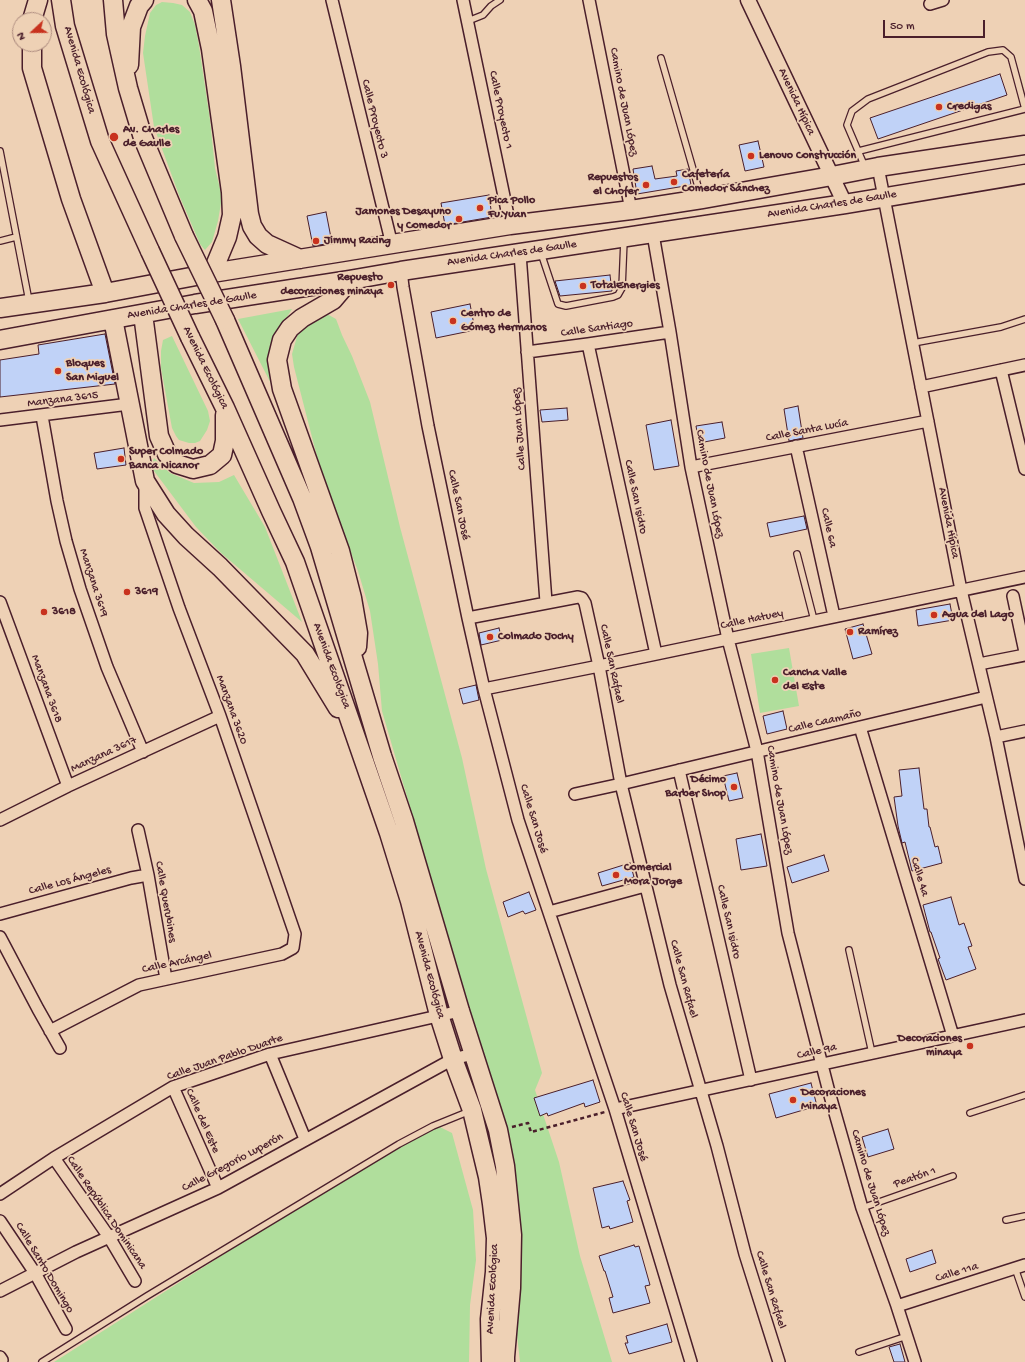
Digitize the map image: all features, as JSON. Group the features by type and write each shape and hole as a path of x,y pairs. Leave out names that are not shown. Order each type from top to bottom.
{"main road":[{"path":"34,12 38,0"},
{"name":"Avenida Ecológica","path":"61,0 65,26 100,141 150,251 225,408 295,562 303,589 389,833 410,901 439,1015 453,1059 477,1114 488,1177 496,1238 495,1272 490,1319 491,1362"},
{"name":"Avenida Ecológica","path":"113,0 116,34 128,88 143,138 184,236 225,320 302,498 320,547 382,756 404,821 473,1054 505,1166 512,1235 505,1362"},
{"path":"128,88 131,27 139,6 144,0"},
{"path":"197,0 203,11 211,49 231,192 232,215 227,237 212,273"},
{"path":"221,0 231,66 249,214 252,226 258,236 268,244 300,259"},
{"path":"32,52 32,68 71,199 105,293"},
{"path":"0,308 105,293 212,273 510,225 631,210 702,199 872,168 1025,145"},
{"name":"Avenida Charles de Gaulle","path":"0,340 195,304 401,271 845,204 1025,174"},
{"path":"350,280 333,300 302,318 290,328 282,340 277,360 282,388 340,551 352,598 358,633 356,666"},
{"path":"142,314 159,436 167,454 177,464 193,469 210,465 222,455 225,441 225,408"},
{"path":"113,319 145,481 166,514 186,536 220,567 305,654 335,705 352,725"}],"street":[{"name":"Calle Proyecto 3","path":"332,0 392,245"},
{"name":"Calle Proyecto 1","path":"463,0 510,225"},
{"name":"Camino de Juan López","path":"589,0 631,210"},
{"name":"Avenida Hípica","path":"748,0 845,204"},
{"path":"930,4 943,0"},
{"name":"Avenida Hípica","path":"872,168 884,197 961,590 1022,849 1025,879"},
{"name":"Camino de Juan López","path":"653,234 691,467 728,639 758,751 788,933 821,1064 862,1208 897,1306 915,1362"},
{"name":"Calle Juan López","path":"520,254 546,602"},
{"name":"Calle San José","path":"401,271 428,426 468,618 484,689 518,820 615,1109 691,1362"},
{"name":"Calle Santiago","path":"527,352 670,332"},
{"name":"Calle San Isidro","path":"588,344 656,654"},
{"path":"922,387 1025,366"},
{"path":"1002,370 1025,469"},
{"name":"Manzana 3615","path":"0,420 42,416 129,404"},
{"name":"Manzana 3619","path":"42,416 63,528 80,589 107,667 143,752"},
{"name":"Calle Santa Lucía","path":"691,467 928,421"},
{"name":"Calle 6a","path":"796,446 834,616"},
{"name":"Manzana 3620","path":"145,481 145,508 179,608 220,716 296,934 293,948"},
{"name":"Calle Hatuey","path":"484,689 1025,577"},
{"path":"979,664 1025,653 1013,596"},
{"name":"Calle San Rafael","path":"546,602 578,597 582,598 585,603 599,666 621,784 670,985 701,1090 745,1254 779,1362"},
{"name":"Manzana 3618","path":"0,602 68,786"},
{"path":"468,618 546,602"},
{"name":"Calle Caamaño","path":"575,794 986,696"},
{"name":"Manzana 3617","path":"0,820 68,786 220,716"},
{"name":"Calle 4a","path":"860,727 953,1036"},
{"path":"996,737 1025,731"},
{"name":"Calle San Isidro","path":"679,770 751,1080"},
{"name":"Calle Querubines","path":"138,830 148,875 166,979"},
{"name":"Calle Los Ángeles","path":"0,914 130,878 148,875"},
{"path":"549,912 645,886"},
{"path":"0,937 60,1048"},
{"name":"Calle Arcángel","path":"50,1031 139,985 282,954 293,948"},
{"name":"Calle Juan Pablo Duarte","path":"0,1194 54,1158 173,1087 270,1054 460,1011"},
{"name":"Calle 9a","path":"615,1109 1025,1020"},
{"path":"270,1054 305,1139"},
{"name":"Calle Gregorio Luperón","path":"0,1291 76,1252 218,1188 453,1059 473,1054"},
{"name":"Calle del Este","path":"173,1087 218,1188"},
{"name":"Calle República Dominicana","path":"54,1158 108,1237 135,1281"},
{"name":"Calle Santo Domingo","path":"0,1221 35,1273 66,1329"},
{"name":"Calle 11a","path":"897,1306 1020,1267"}],"lane":[{"path":"468,21 483,15 491,6 500,0"},
{"path":"858,151 1025,109 1011,57 1003,50 988,52 868,99 852,111 847,125 858,151 872,168"},
{"path":"661,58 702,199"},
{"path":"0,151 29,303"},
{"path":"0,241 16,237"},
{"path":"541,250 558,304 566,306 618,295 622,288 624,238"},
{"path":"913,343 1001,327 1025,319"},
{"path":"797,554 814,620"},
{"path":"849,950 872,1053"},
{"path":"970,1113 1025,1095"},
{"path":"42,1362 147,1296 399,1144 433,1126 477,1114"},
{"name":"Peatón 1","path":"862,1208 953,1176"},
{"path":"1006,1220 1025,1216"},
{"path":"1020,1267 1025,1297"},
{"path":"859,1352 907,1336"}],"path":[{"path":"528,1123 531,1132 615,1109"}],"green space":[{"path":"162,2 182,5 190,12 195,25 199,46 210,120 215,168 222,197 218,221 212,242 205,250 200,244 179,195 154,127 143,53 150,13 156,5"},
{"path":"292,309 275,336 287,415 238,319"},
{"path":"327,314 336,319 370,402 400,527 462,758 486,869 542,1073 535,1090 559,1162 580,1256 612,1362 520,1362 517,1335 518,1267 509,1147 382,711 378,664 370,611 358,571 323,480 294,367 292,354 298,333 303,326"},
{"path":"172,336 208,411 210,421 207,430 200,441 195,443 179,440 172,428 161,368 161,351 163,340"},
{"path":"154,458 170,473 194,483 219,482 234,475 265,527 302,622 221,553 196,527 151,467"},
{"name":"Cancha Valle del Este","path":"789,648 799,706 760,713 751,654"},
{"path":"440,1127 452,1133 473,1210 476,1260 470,1305 469,1362 54,1362 388,1150 418,1134"}],"building":[{"name":"Credigas","path":"1000,74 1007,95 878,139 870,118"},
{"name":"Lenovo Construcción","path":"758,141 764,167 745,171 739,145"},
{"path":"652,166 655,179 677,176 676,171 688,169 691,185 637,194 633,169"},
{"path":"489,195 492,217 445,225 441,203"},
{"path":"326,212 332,243 313,246 307,216"},
{"name":"TotalEnergies","path":"610,275 612,291 560,296 555,281"},
{"name":"Centro de Gómez Hermanos","path":"470,304 475,330 436,338 431,312"},
{"name":"Bloques San Miguel","path":"105,334 115,384 0,397 0,360 39,354 38,345"},
{"path":"798,406 803,438 789,441 784,409"},
{"path":"567,408 568,420 542,422 540,410"},
{"path":"671,420 679,466 654,470 646,425"},
{"path":"722,422 725,438 699,443 696,426"},
{"path":"124,448 126,465 97,469 94,453"},
{"path":"804,516 807,529 770,537 767,523"},
{"name":"Agua del Lago","path":"950,604 953,620 918,626 916,610"},
{"path":"863,624 872,654 853,659 845,629"},
{"name":"Colmado Jochy","path":"499,628 502,640 481,645 479,633"},
{"path":"476,685 479,700 463,704 459,689"},
{"path":"783,711 787,729 767,734 763,716"},
{"path":"919,768 924,809 927,809 929,827 935,847 938,846 942,863 912,871 905,842 902,843 894,797 902,796 899,770"},
{"name":"Décimo Barber Shop","path":"737,773 743,798 729,801 723,776"},
{"path":"761,834 767,866 741,870 736,839"},
{"path":"824,855 829,871 792,883 787,867"},
{"name":"Comercial Mora Jorge","path":"630,863 634,877 602,886 598,873"},
{"path":"529,892 536,910 525,914 523,911 508,917 503,902"},
{"path":"951,897 959,925 964,923 972,946 968,947 976,969 946,980 938,959 940,958 930,932 923,905"},
{"path":"593,1080 600,1102 585,1107 584,1103 548,1116 547,1113 540,1116 534,1098"},
{"name":"Decoraciones Minaya","path":"811,1083 817,1106 776,1118 769,1094"},
{"path":"888,1129 894,1149 868,1157 862,1137"},
{"path":"623,1181 630,1200 627,1201 633,1222 610,1229 609,1226 602,1228 593,1188"},
{"path":"634,1245 635,1247 639,1246 650,1285 645,1286 650,1303 613,1313 609,1298 613,1297 599,1256"},
{"path":"932,1250 936,1263 910,1272 906,1259"},
{"path":"667,1324 672,1342 629,1354 625,1343 628,1343 626,1336"},
{"path":"900,1344 905,1362 894,1362 889,1347"}],"place":[{"name":"Credigas","path":"939,107"},
{"name":"Av. Charles de Gaulle","path":"114,137"},
{"name":"Lenovo Construcción","path":"751,156"},
{"name":"Cafetería Comedor Sánchez","path":"674,182"},
{"name":"Repuestos el Chofer","path":"646,185"},
{"name":"Pica Pollo Fu Yuan","path":"480,208"},
{"name":"Jamones Desayuno y Comedor","path":"459,219"},
{"name":"Jimmy Racing","path":"316,241"},
{"name":"Repuesto decoraciones minaya","path":"391,285"},
{"name":"TotalEnergies","path":"583,286"},
{"name":"Centro de Gómez Hermanos","path":"453,321"},
{"name":"Bloques San Miguel","path":"58,371"},
{"name":"Super Colmado Banca Nicanor","path":"121,459"},
{"name":"3619","path":"127,592"},
{"name":"3618","path":"44,612"},
{"name":"Agua del Lago","path":"934,615"},
{"name":"Ramírez","path":"850,632"},
{"name":"Colmado Jochy","path":"490,637"},
{"name":"Cancha Valle del Este","path":"775,680"},
{"name":"Décimo Barber Shop","path":"734,787"},
{"name":"Comercial Mora Jorge","path":"616,875"},
{"name":"Decoraciones minaya","path":"970,1046"},
{"name":"Decoraciones Minaya","path":"793,1100"}]}
